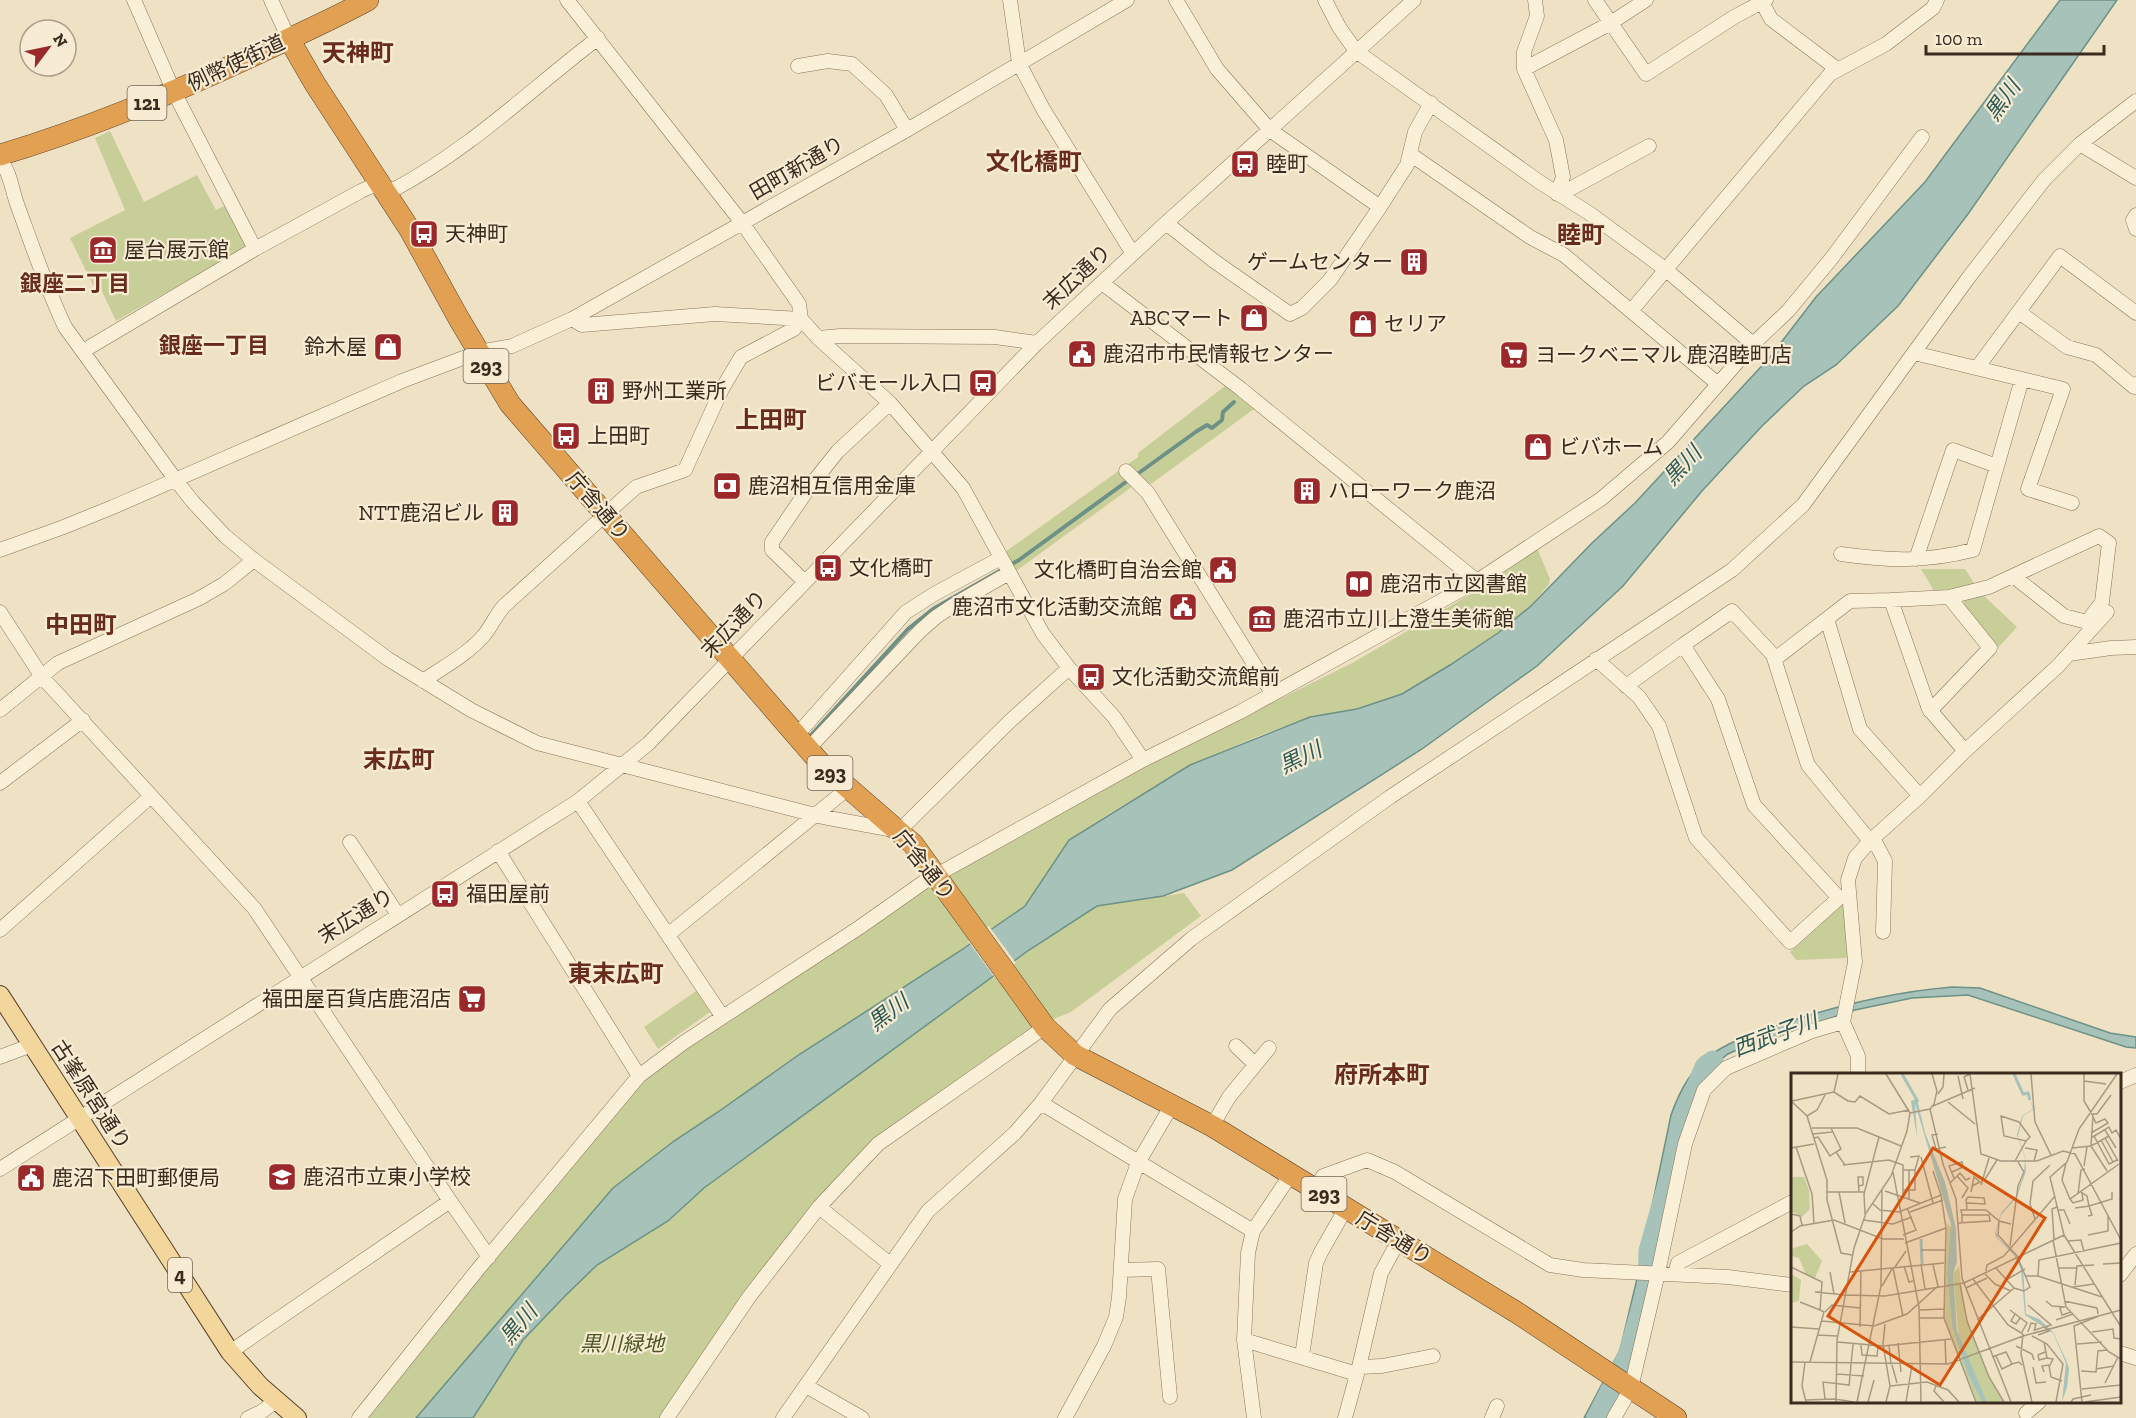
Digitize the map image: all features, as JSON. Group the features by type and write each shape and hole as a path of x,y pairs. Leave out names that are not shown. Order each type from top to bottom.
{"highway":[{"name":"例幣使街道","path":"0,155 62,135 174,92 368,0"},
{"name":"庁舎通り","path":"289,39 420,247 478,352 510,404 802,743 847,789 913,844 1045,1026 1075,1055 1212,1126 1516,1312 1676,1418"}],"main road":[{"name":"古峯原宮通り","path":"0,995 230,1352 245,1371 297,1418"}],"street":[{"path":"134,0 174,92 255,249"},
{"name":"庁舎通り","path":"271,0 289,39"},
{"path":"567,0 743,224 799,304 801,319 818,338 890,403 963,488 1044,634 1070,668 1114,717 1143,760"},
{"path":"1010,0 1019,63 1043,109 1132,254"},
{"name":"田町新通り","path":"0,550 61,528 402,381 478,352 512,346 572,319 907,130 1127,0"},
{"path":"1176,0 1217,69 1270,130 1380,207"},
{"path":"1325,0 1339,27 1356,51 1559,190 1665,269 1753,344"},
{"name":"末広通り","path":"0,1169 298,977 578,801 625,765 648,744 1036,343 1414,0"},
{"path":"1535,0 1537,16 1524,52 1524,69 1556,140 1562,170 1559,190"},
{"path":"1595,0 1646,74 1734,17 1764,1 1771,19 1837,69"},
{"path":"1524,69 1610,24 1646,0"},
{"path":"1631,311 1830,74 1886,44 1933,8 1936,0"},
{"path":"83,351 255,249 361,191 372,186 396,189 448,158 598,38"},
{"path":"798,66 828,61 852,64 886,95 907,130"},
{"path":"783,1418 928,1211 1002,1146 1041,1103 1110,1009 1191,939 1390,796 1732,570 1803,504 1969,277 2044,180 2080,144 2136,101"},
{"path":"1166,224 1290,314 1302,308 1330,279 1380,207 1407,165 1415,132 1431,103"},
{"path":"359,1418 639,1076 722,1016 937,878 1143,760 1240,712 1417,616 1477,581 1601,499 1668,442 1753,344 1788,311 1922,137"},
{"path":"2080,144 2136,178"},
{"path":"1559,190 1568,189 1649,146"},
{"path":"1410,154 1530,237 1563,255 1718,384"},
{"path":"0,160 6,166 14,196 50,295 65,327 193,502 225,536 254,560 388,659 471,710 537,743 815,814 899,831 1010,722 1070,668"},
{"path":"2136,215 2133,220 2136,230"},
{"path":"1977,368 2060,256 2136,313"},
{"path":"1101,283 1241,389 1477,581"},
{"path":"2019,312 2067,347 2096,355 2134,387 2136,384"},
{"path":"572,319 582,325 715,314 801,319"},
{"path":"423,681 476,644 504,606 636,487 685,470 722,389 741,357 794,328 801,319"},
{"path":"818,338 840,336 995,337 1036,343"},
{"path":"1914,353 2062,389 2028,489 2072,503"},
{"path":"1841,554 1886,561 1944,557 1973,550 2022,379"},
{"path":"804,581 772,550 772,542 810,486 838,451 890,403"},
{"path":"1916,559 1953,450 1997,466"},
{"path":"1126,471 1148,493 1272,693"},
{"path":"1775,659 1850,602 1949,597 1989,587 2099,536 2109,543 2102,602 2087,622 2064,616 2013,576"},
{"path":"802,743 906,612 1001,558"},
{"path":"0,710 58,663 198,599 224,584 254,560"},
{"path":"802,743 936,617 1009,573"},
{"path":"1930,711 1990,648 1949,597"},
{"path":"1891,600 1930,711 1965,751"},
{"path":"1626,686 1732,610 1775,659 1808,765 1871,840 1885,861 1883,932"},
{"path":"1858,1073 1858,1056 1843,1022 1855,962 1848,879 1855,858 1871,840 2069,654 2107,612"},
{"path":"1827,619 1860,729 1920,796"},
{"path":"2,621 42,677 254,908 298,977 489,1257"},
{"path":"1596,659 1639,697 1659,726 1696,838 1790,942 1839,898 1754,805 1718,699 1683,645"},
{"path":"2069,654 2136,647"},
{"path":"0,783 83,720"},
{"path":"669,933 847,789"},
{"path":"0,930 150,797"},
{"path":"578,801 669,933 722,1016"},
{"path":"350,842 398,915"},
{"path":"498,851 639,1076"},
{"path":"1614,1418 1628,1386 1684,1144 1704,1090 1726,1068 1812,1031 1843,1022"},
{"path":"667,1418 749,1297 819,1207 878,1144 1045,1026"},
{"path":"0,1057 32,1045"},
{"path":"1236,1046 1255,1064"},
{"path":"1212,1126 1229,1097 1255,1064 1269,1054"},
{"path":"2121,1082 2136,1075"},
{"path":"1041,1103 1253,1231"},
{"path":"1065,1418 1104,1346 1116,1317 1125,1199 1138,1163 1172,1105"},
{"path":"1316,1189 1323,1176 1367,1160 1395,1172 1550,1265 1583,1270 1728,1277 1791,1285"},
{"path":"1254,1418 1244,1340 1248,1253 1253,1231 1291,1174"},
{"path":"230,1352 450,1201"},
{"path":"1675,1274 1678,1263 1791,1203"},
{"path":"819,1207 890,1264"},
{"path":"1302,1356 1317,1263 1346,1208"},
{"path":"1345,1418 1380,1273 1399,1240"},
{"path":"2121,1274 2136,1254"},
{"path":"1121,1270 1158,1269 1170,1397"},
{"path":"1244,1340 1358,1370 1433,1356"},
{"path":"2121,1353 2136,1358"},
{"path":"806,1386 862,1418"},
{"path":"248,1418 276,1401"},
{"path":"2025,1413 2037,1403"}],"green space":[{"path":"110,131 144,202 197,175 216,210 226,205 248,246 116,321 98,283 93,285 70,238 125,210 95,138"},
{"path":"1225,386 1254,409 1151,484 1140,481 1016,571 1005,552 1138,457 1138,453"},
{"path":"1537,548 1550,579 1549,584 1531,606 1498,633 1402,694 1357,709 1310,717 1190,765 1069,840 1025,905 960,951 800,1054 674,1141 613,1188 416,1418 366,1418 459,1301 639,1084 657,1068 920,889 1096,790 1354,662 1486,585"},
{"path":"1921,569 1965,569 1976,586 1934,591"},
{"path":"1982,594 2017,627 1998,648 1963,610 1964,599"},
{"name":"黒川緑地","path":"1184,893 1201,916 1071,1012 996,1052 873,1139 712,1341 660,1418 473,1418 523,1340 597,1265 668,1221 704,1188 1029,950 1097,906"},
{"path":"1844,903 1847,958 1796,960 1790,952"},
{"path":"696,991 710,1012 658,1049 644,1027"}],"water":[{"name":"黒川","path":"2060,0 2117,0 1968,214 1898,306 1836,365 1804,386 1762,426 1702,491 1623,586 1537,666 1422,749 1232,870 1163,896 1097,906 1029,950 704,1188 668,1221 597,1265 523,1340 473,1418 416,1418 613,1188 674,1141 800,1054 960,951 1025,906 1069,840 1190,765 1310,717 1357,709 1402,694 1498,633 1531,606 1592,543 1635,503 1770,357 1816,297 1925,182"},
{"path":"1952,987 1980,988 2110,1033 2136,1037 2136,1048 2126,1047 1968,995 1912,998 1855,1010 1728,1054 1713,1066 1689,1093 1682,1106 1634,1324 1610,1395 1599,1418 1584,1418 1620,1350 1671,1115 1678,1097 1693,1072 1723,1047 1774,1027 1866,1000"}],"pier":[{"path":"989,926 1016,963 995,978 968,941"}],"waterway":[{"path":"1136,475 1197,431 1207,425 1212,428 1222,420 1223,412 1234,402"},
{"path":"812,734 908,629 933,609 1019,560 1130,479"},
{"name":"西武子川","path":"1597,1418 1628,1356 1648,1286 1649,1251 1694,1093 1705,1067 1713,1061"}],"place":[{"name":"睦町","path":"1245,164"},
{"name":"天神町","path":"424,234"},
{"name":"屋台展示館","path":"103,250"},
{"name":"ゲームセンター","path":"1414,262"},
{"name":"ABCマート","path":"1254,318"},
{"name":"セリア","path":"1363,324"},
{"name":"鈴木屋","path":"388,347"},
{"name":"鹿沼市市民情報センター","path":"1082,354"},
{"name":"ヨークベニマル 鹿沼睦町店","path":"1514,355"},
{"name":"ビバモール入口","path":"983,383"},
{"name":"野州工業所","path":"601,391"},
{"name":"上田町","path":"566,436"},
{"name":"ビバホーム","path":"1538,447"},
{"name":"鹿沼相互信用金庫","path":"727,486"},
{"name":"ハローワーク鹿沼","path":"1307,491"},
{"name":"NTT鹿沼ビル","path":"505,513"},
{"name":"文化橋町","path":"828,568"},
{"name":"文化橋町自治会館","path":"1223,570"},
{"name":"鹿沼市立図書館","path":"1359,584"},
{"name":"鹿沼市文化活動交流館","path":"1183,607"},
{"name":"鹿沼市立川上澄生美術館","path":"1262,619"},
{"name":"文化活動交流館前","path":"1091,677"},
{"name":"福田屋前","path":"445,894"},
{"name":"福田屋百貨店鹿沼店","path":"472,999"},
{"name":"鹿沼市立東小学校","path":"282,1177"},
{"name":"鹿沼下田町郵便局","path":"31,1178"}],"district":[{"name":"天神町","path":"358,53"},
{"name":"文化橋町","path":"1034,162"},
{"name":"睦町","path":"1581,235"},
{"name":"銀座二丁目","path":"75,283"},
{"name":"銀座一丁目","path":"214,345"},
{"name":"上田町","path":"771,420"},
{"name":"中田町","path":"81,625"},
{"name":"末広町","path":"399,760"},
{"name":"東末広町","path":"616,974"},
{"name":"府所本町","path":"1382,1075"}]}
